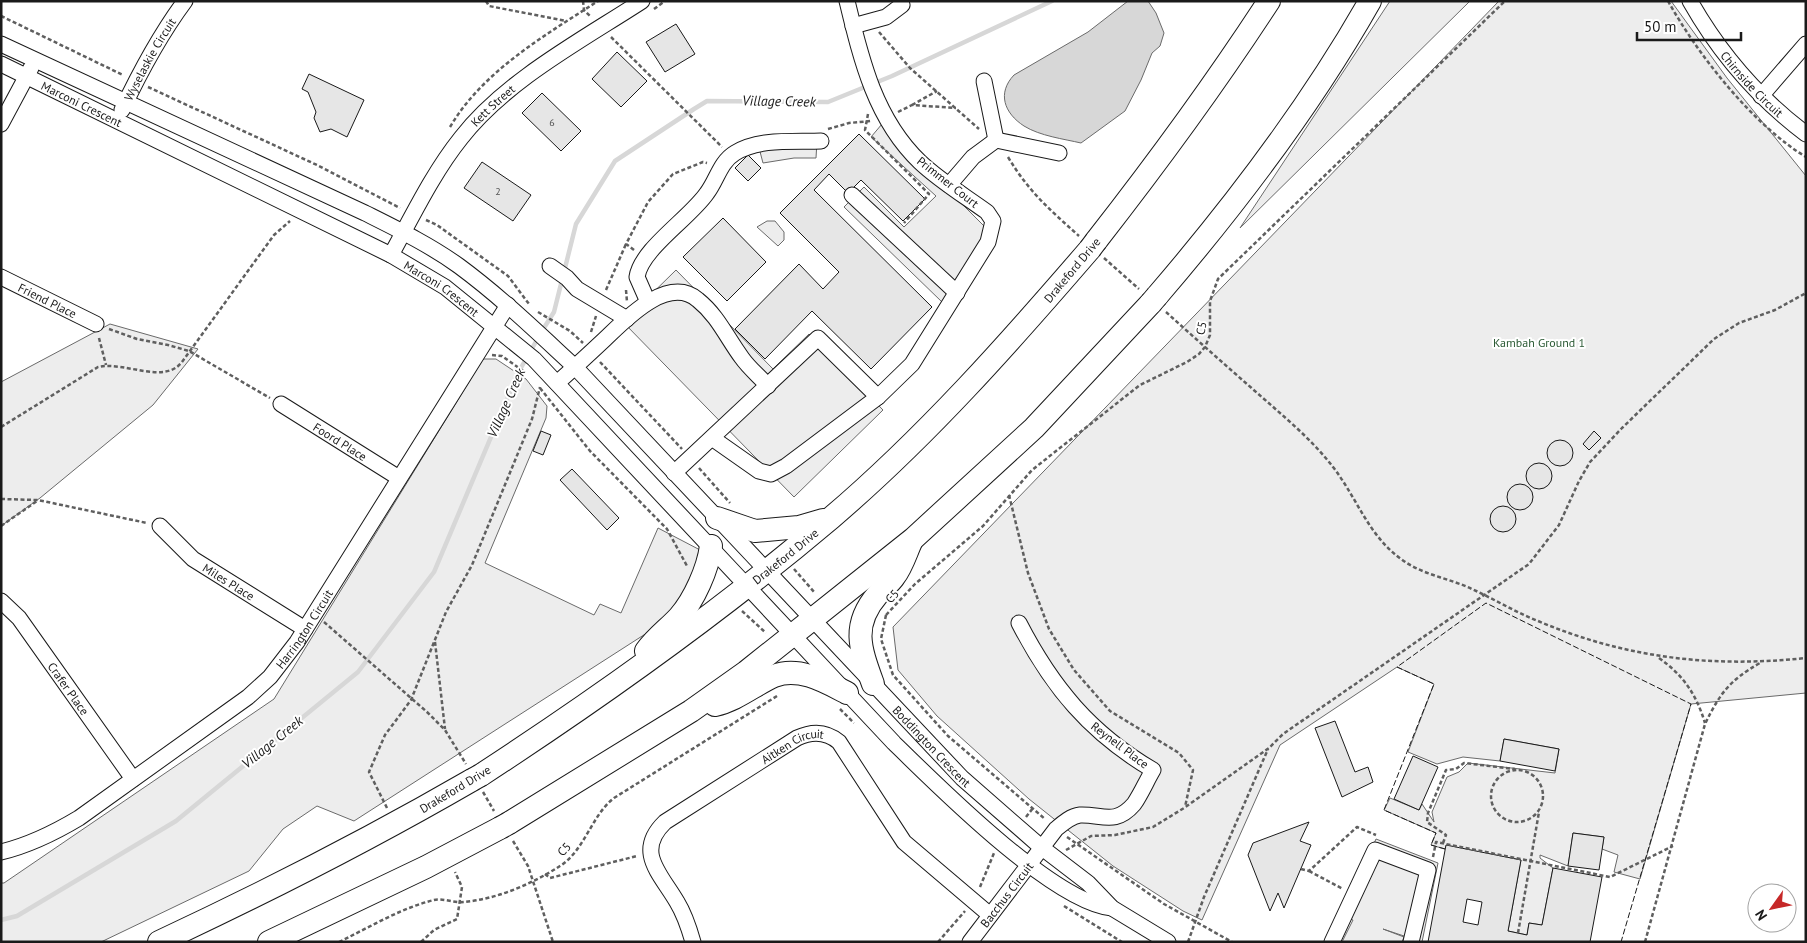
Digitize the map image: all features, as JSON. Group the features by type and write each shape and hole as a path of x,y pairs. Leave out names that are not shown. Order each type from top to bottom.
{"highway":[{"name":"Drakeford Drive","path":"159,942 255,897 376,835 477,778 628,676 738,593 832,517 951,404 1022,328 1093,247 1222,74 1269,1"},
{"path":"269,942 426,867 504,825 691,711 913,539 1034,428 1153,299 1231,206 1296,118 1370,1"},
{"path":"726,513 755,531 799,527 832,517"},
{"path":"872,684 862,649 860,622 878,593 895,577 913,539"},
{"path":"628,676 655,639 680,616 696,590 710,557 711,546"},
{"path":"691,711 728,702 776,675 794,673 810,676 847,693"}],"street":[{"name":"Wyselaskie Circuit","path":"117,121 166,26 185,1"},
{"name":"Kett Street","path":"391,255 439,168 462,137 488,108 518,82 642,1"},
{"name":"Primmer Court","path":"712,438 759,471 771,474 786,466 878,397 912,364 988,242 992,221 987,212 949,185 920,161 886,117 868,81 847,1"},
{"path":"853,26 886,16 902,5 901,1"},
{"name":"Chirnside Circuit","path":"1690,1 1718,47 1761,96 1806,134"},
{"name":"Marconi Crescent","path":"1,44 403,232 458,266 533,327 575,367 674,473 726,513 775,563"},
{"path":"1761,96 1806,44"},
{"path":"1,124 35,60"},
{"name":"Marconi Crescent","path":"1,64 391,255 445,287 534,359 711,546 738,593 785,640"},
{"path":"984,81 994,141"},
{"path":"648,302 637,277 642,262 706,195 722,165 734,154 761,144 823,136"},
{"path":"949,185 973,157 994,141 1059,153"},
{"path":"852,195 957,293"},
{"path":"550,266 567,278 577,289 622,316"},
{"name":"Friend Place","path":"1,277 96,324"},
{"path":"557,384 575,367 589,346 622,316 648,302 675,293 687,294 697,298 718,320 742,358 768,386"},
{"name":"Harrington Circuit","path":"1,852 20,848 50,835 79,818 248,697 270,677 305,629 508,305"},
{"path":"674,473 818,338 878,397"},
{"name":"Foord Place","path":"281,404 399,478"},
{"name":"Miles Place","path":"160,526 194,559 305,629"},
{"name":"Boddington Crescent","path":"775,563 820,612 872,684 962,778 1041,846 1088,883 1112,908 1168,942"},
{"name":"Crafer Place","path":"1,601 19,618 133,779"},
{"name":"Reynell Place","path":"1019,623 1038,658 1073,707 1102,735 1153,770 1134,803 1122,814 1107,819 1079,815 1066,820 1056,828 1041,846"},
{"name":"Boddington Crescent","path":"785,640 847,693 943,790 1028,863 1080,900 1112,908"},
{"name":"Aitken Circuit","path":"650,852 650,844 657,830 665,822 797,738 818,732 832,736 839,742 904,842 990,915"},
{"name":"Bacchus Circuit","path":"970,942 1041,846"},
{"path":"1332,942 1375,850 1428,870 1411,942"},
{"path":"650,852 650,859 682,911 693,942"}],"path":[{"path":"486,1 489,6 567,21"},
{"path":"583,1 584,10 601,28 724,150"},
{"path":"528,47 598,1"},
{"name":"C5","path":"880,618 886,615 915,584 983,526 1009,494 1032,470 1140,385 1187,362 1205,347 1212,328 1212,293 1218,279 1505,1"},
{"path":"1,16 317,165 437,225 508,276 532,309 555,321 589,346 691,458 726,513"},
{"path":"873,20 886,42 910,68 1004,151 1024,183 1038,200 1153,299 1303,434 1327,460 1379,540 1402,560 1431,575 1470,588 1537,621 1602,645 1659,657 1715,663 1762,663 1806,658"},
{"path":"823,136 849,123 866,123 886,117 937,91"},
{"path":"912,105 957,108"},
{"path":"868,111 865,130 929,194 904,223"},
{"path":"636,252 626,244 648,202 673,174 703,162 713,165"},
{"path":"308,187 317,165"},
{"path":"1,427 91,370 106,366 166,373 177,368 274,235 286,226 297,209"},
{"path":"622,316 627,303 626,286"},
{"path":"1076,845 1091,836 1115,835 1153,827 1184,808 1269,748 1283,734 1530,564 1559,526 1579,481 1590,462 1622,428 1714,339 1740,324 1775,310 1806,292"},
{"path":"96,324 137,339 168,345 189,352 281,404"},
{"path":"96,324 106,366"},
{"path":"578,338 589,346"},
{"path":"513,363 526,373"},
{"path":"388,810 369,772 386,735 411,700 446,612 472,564 532,418 540,388 590,451 667,529 689,569"},
{"path":"1009,494 1028,572 1049,629 1074,670 1110,711 1179,753 1193,770 1184,808"},
{"path":"1,499 38,500 160,526"},
{"path":"1,526 38,500"},
{"path":"775,563 820,612"},
{"path":"738,593 785,640"},
{"path":"314,614 427,712"},
{"path":"886,615 881,639 893,675 948,736 1076,845 1164,904 1232,942"},
{"path":"435,641 445,730"},
{"path":"1659,657 1677,670 1691,686 1705,724"},
{"path":"1645,942 1673,846 1705,724 1718,698 1729,685 1741,674 1762,663"},
{"name":"C5","path":"339,942 417,904 437,899 461,902 492,898 545,874 571,856 602,810 614,798 785,691"},
{"path":"1188,942 1269,748"},
{"path":"1443,843 1446,835 1427,822 1446,770 1456,770 1464,763 1519,770 1532,774 1541,784 1543,802 1539,812 1518,933"},
{"path":"1519,770 1503,774 1497,780 1491,795 1492,804 1502,818 1518,823 1527,821 1539,812"},
{"path":"1433,861 1436,842 1610,878 1673,846"},
{"path":"545,874 550,878 650,852"},
{"path":"528,866 553,942"},
{"path":"421,942 434,930 457,919 462,887 453,869"},
{"path":"1308,871 1334,886"},
{"path":"1059,903 1122,942"}],"shaded area":[{"path":"1128,1 1148,1 1156,13 1164,33 1160,46 1152,53 1125,111 1081,143 1037,132 1017,121 1008,109 1004,96 1009,82 1014,75 1088,32"},
{"path":"1390,1 1470,1 1240,228"},
{"name":"Kambah Ground 1","path":"1499,1 1671,1 1727,78 1806,176 1806,693 1691,704 1640,879 1614,872 1618,855 1602,849 1604,837 1573,833 1568,866 1540,855 1540,858 1553,868 1542,925 1529,923 1527,935 1508,931 1521,860 1446,846 1445,849 1431,845 1436,833 1384,810 1390,798 1419,810 1422,804 1434,822 1432,812 1447,777 1459,772 1468,763 1555,773 1559,749 1504,739 1500,761 1463,757 1437,764 1408,752 1434,684 1397,667 1280,745 1202,920 1183,911 1113,866 1029,799 937,716 898,670 893,627"},
{"path":"882,124 988,230 942,302 844,207 864,187 904,227 936,196 871,137"},
{"path":"817,141 816,158 794,158 763,163 758,144"},
{"path":"767,221 775,221 784,232 784,240 778,246 757,227"},
{"path":"676,270 773,369 809,334 883,410 794,497 623,322"},
{"path":"110,324 198,349 153,405 40,498 1,526 1,382"},
{"path":"483,359 496,359 526,379 547,406 546,418 485,563 594,615 600,604 621,613 658,528 702,551 702,564 664,622 354,821 317,806 283,829 249,871 101,942 1,942 1,883 4,883 274,699"},
{"path":"1376,839 1438,863 1422,942 1383,929 1404,937 1402,942 1342,942 1353,920 1342,916"}],"building":[{"path":"676,24 695,54 665,72 646,42"},
{"path":"617,52 647,81 621,107 592,79"},
{"path":"309,74 364,100 347,137 331,129 320,132 314,118 316,112 308,92 302,89"},
{"path":"542,93 581,131 561,151 522,113"},
{"path":"859,134 925,199 903,221 861,180 848,193 829,174 814,190 932,307 871,369 812,311 765,359 735,329 799,264 823,289 839,272 780,213"},
{"path":"748,155 761,168 748,181 735,168"},
{"path":"482,162 531,195 513,221 464,188"},
{"path":"723,218 766,262 727,301 683,257"},
{"path":"541,431 551,435 543,455 533,451"},
{"path":"1594,431 1601,438 1589,450 1583,444"},
{"path":"1560,440 1569,444 1573,453 1569,462 1560,466 1551,462 1547,453 1551,444"},
{"path":"1539,463 1548,467 1552,476 1548,485 1539,489 1530,485 1526,476 1530,467"},
{"path":"572,469 619,518 607,530 560,480"},
{"path":"1520,484 1529,488 1533,497 1529,506 1520,510 1511,506 1507,497 1511,488"},
{"path":"1503,506 1512,510 1516,519 1512,528 1503,532 1494,528 1490,519 1494,510"},
{"path":"1335,721 1355,772 1368,767 1373,782 1342,797 1315,728"},
{"path":"1504,739 1559,749 1555,771 1500,761"},
{"path":"1413,756 1438,767 1419,810 1394,799"},
{"path":"1309,822 1300,841 1311,845 1284,908 1278,893 1270,911 1248,855 1253,843"},
{"path":"1573,833 1604,837 1599,870 1568,866"},
{"path":"1446,845 1521,860 1508,931 1527,935 1529,923 1542,925 1553,868 1602,877 1590,942 1428,942","holes":["1467,899 1482,902 1478,925 1463,922"]}],"waterway":[{"name":"Village Creek","path":"542,331 554,312 576,224 615,161 694,109 707,101 828,102 892,76 1052,1"},
{"name":"Village Creek","path":"1,920 17,916 176,821 358,672 434,572 518,373 538,338"}],"fence":[{"path":"1445,849 1431,845 1436,833 1384,810 1434,684 1397,667 1486,603 1691,704 1621,942"}]}
